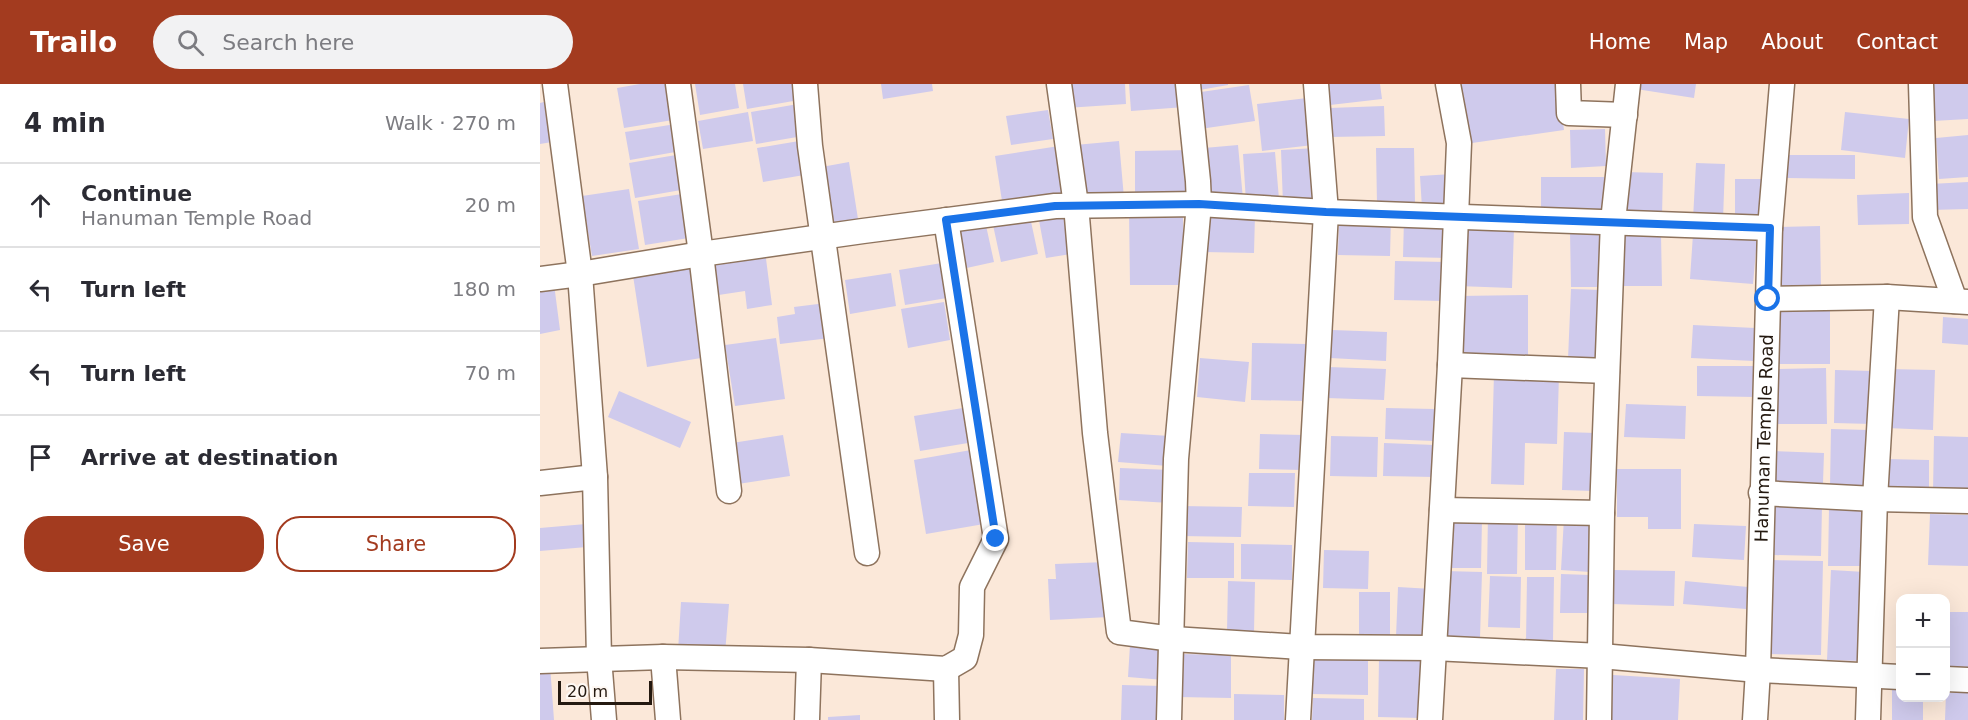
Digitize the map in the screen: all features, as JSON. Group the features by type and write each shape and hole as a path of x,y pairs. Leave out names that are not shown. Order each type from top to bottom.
{"street":[{"path":"678,84 729,491"},
{"path":"805,84 810,146 822,237 867,553"},
{"path":"1059,84 1076,206 1095,433 1119,633 1173,639 1301,647 1433,648 1601,656 1758,669 1896,677"},
{"path":"1169,720 1173,639 1176,459 1199,204 1188,84"},
{"path":"1298,720 1326,212 1316,84"},
{"path":"1430,720 1450,365 1459,143 1448,84"},
{"path":"1568,84 1569,112 1625,115"},
{"path":"1599,720 1602,513 1613,221 1628,84"},
{"name":"Hanuman Temple Road","path":"1755,720 1770,228 1782,84"},
{"path":"1768,299 1887,297 1962,301 1925,217 1921,84"},
{"path":"563,85 596,477 599,658 604,720"},
{"path":"540,279 701,254 1055,206 1199,204 1326,212 1770,228"},
{"path":"540,661 663,657 809,660 946,669 965,658 971,635 972,587 996,539 946,220"},
{"path":"1868,720 1875,499 1887,297"},
{"path":"1450,365 1607,372"},
{"path":"540,483 596,477"},
{"path":"1761,493 1968,501"},
{"path":"1442,510 1602,513"},
{"path":"663,657 668,720"},
{"path":"807,720 809,660"},
{"path":"946,669 947,720"},
{"path":"1950,679 1968,680"}],"building":[{"path":"640,84 668,84 673,120 624,128 617,88"},
{"path":"695,84 735,84 739,108 700,115"},
{"path":"743,84 797,84 799,100 747,109"},
{"path":"881,84 932,84 933,91 883,99"},
{"path":"1064,84 1125,84 1126,104 1066,108"},
{"path":"1129,84 1183,84 1185,107 1131,111"},
{"path":"1193,84 1228,84 1228,85 1194,91"},
{"path":"1327,84 1380,84 1382,99 1330,105"},
{"path":"1457,84 1558,84 1564,130 1465,144"},
{"path":"1636,84 1696,84 1694,98 1636,89"},
{"path":"1932,84 1968,84 1968,119 1933,121"},
{"path":"1249,85 1255,121 1200,129 1194,93"},
{"path":"1307,98 1313,145 1262,151 1257,104"},
{"path":"544,102 552,142 540,144 540,103"},
{"path":"798,104 803,136 756,144 751,112"},
{"path":"1384,106 1385,136 1330,137 1330,108"},
{"path":"1048,110 1053,139 1011,145 1006,116"},
{"path":"748,112 753,141 703,149 698,121"},
{"path":"1845,112 1909,119 1905,158 1841,150"},
{"path":"676,124 681,151 630,160 625,132"},
{"path":"1605,129 1606,166 1571,168 1570,130"},
{"path":"1968,135 1968,177 1939,179 1936,138"},
{"path":"805,140 810,174 763,182 757,148"},
{"path":"1119,141 1124,198 1080,202 1075,145"},
{"path":"1238,145 1243,199 1209,202 1204,148"},
{"path":"1059,146 1066,192 1002,201 995,156"},
{"path":"1316,148 1319,202 1283,204 1281,150"},
{"path":"1376,148 1414,148 1415,203 1377,204"},
{"path":"1192,150 1193,195 1135,196 1135,151"},
{"path":"1275,152 1279,199 1246,202 1243,154"},
{"path":"682,154 687,189 635,198 629,163"},
{"path":"1787,155 1855,155 1855,179 1787,178"},
{"path":"849,162 858,219 825,225 816,168"},
{"path":"1696,163 1725,164 1723,220 1693,219"},
{"path":"1624,172 1663,173 1662,216 1623,215"},
{"path":"1452,174 1453,205 1422,208 1420,176"},
{"path":"1541,177 1604,177 1605,211 1541,211"},
{"path":"1735,179 1764,179 1764,218 1735,219"},
{"path":"1968,182 1968,209 1931,210 1930,184"},
{"path":"629,189 639,249 592,256 582,196"},
{"path":"688,193 695,237 645,245 638,201"},
{"path":"1909,193 1909,224 1858,225 1857,195"},
{"path":"1070,210 1077,253 1046,258 1038,215"},
{"path":"1129,210 1183,210 1183,285 1130,285"},
{"path":"1205,214 1255,215 1254,253 1204,252"},
{"path":"1339,216 1391,217 1390,256 1338,255"},
{"path":"1030,217 1038,254 1001,262 993,225"},
{"path":"1404,219 1450,221 1449,258 1403,257"},
{"path":"985,221 994,262 962,269 952,229"},
{"path":"1820,226 1821,289 1780,290 1779,227"},
{"path":"1460,228 1514,229 1512,288 1458,286"},
{"path":"1570,231 1603,231 1603,287 1571,287"},
{"path":"1693,234 1757,239 1753,284 1690,279"},
{"path":"1623,235 1661,235 1662,286 1624,286"},
{"path":"765,251 772,305 747,309 745,291 712,296 706,259"},
{"path":"691,260 707,357 647,367 632,269"},
{"path":"1395,261 1447,262 1446,301 1394,300"},
{"path":"948,262 953,297 905,305 899,270"},
{"path":"891,273 896,306 850,314 845,280"},
{"path":"554,284 560,330 540,334 540,286"},
{"path":"1571,289 1602,290 1599,361 1568,359"},
{"path":"1528,295 1528,357 1459,358 1459,296"},
{"path":"944,302 950,340 908,348 901,309"},
{"path":"826,303 830,338 780,344 777,317 795,314 794,307"},
{"path":"1775,305 1830,305 1830,364 1776,364"},
{"path":"1943,317 1968,319 1968,345 1942,343"},
{"path":"1693,325 1755,328 1754,361 1691,358"},
{"path":"1332,330 1387,332 1386,361 1330,358"},
{"path":"776,338 785,399 735,406 725,345"},
{"path":"1252,343 1306,344 1305,401 1251,400"},
{"path":"1200,358 1249,362 1245,402 1197,397"},
{"path":"1697,366 1756,366 1755,397 1697,396"},
{"path":"1328,367 1386,369 1384,400 1327,398"},
{"path":"1826,368 1827,424 1776,424 1776,369"},
{"path":"1888,369 1935,370 1933,430 1887,428"},
{"path":"1835,370 1873,371 1872,424 1834,423"},
{"path":"1494,373 1559,374 1557,444 1525,443 1524,485 1491,484"},
{"path":"619,391 691,422 680,448 608,417"},
{"path":"1626,404 1686,406 1685,439 1624,437"},
{"path":"969,407 974,442 920,451 914,416"},
{"path":"1386,408 1435,409 1434,441 1385,439"},
{"path":"1831,429 1869,430 1867,486 1830,486"},
{"path":"1564,432 1596,433 1594,491 1562,490"},
{"path":"1121,433 1170,436 1168,466 1118,462"},
{"path":"1260,434 1304,435 1303,470 1259,469"},
{"path":"783,435 790,476 738,484 732,443"},
{"path":"1331,436 1378,437 1377,477 1330,476"},
{"path":"1934,436 1968,437 1968,493 1933,492"},
{"path":"1384,443 1435,445 1434,477 1383,476"},
{"path":"971,450 984,524 926,534 914,460"},
{"path":"1772,451 1824,453 1823,483 1771,482"},
{"path":"1887,459 1929,460 1929,492 1886,490"},
{"path":"1120,468 1171,470 1170,503 1119,500"},
{"path":"1617,469 1681,469 1681,529 1648,529 1648,517 1617,517"},
{"path":"1249,473 1295,473 1294,507 1248,506"},
{"path":"1775,505 1822,506 1821,556 1773,555"},
{"path":"1181,506 1242,507 1241,537 1181,536"},
{"path":"1829,509 1866,509 1865,566 1828,566"},
{"path":"1488,513 1518,513 1517,574 1487,574"},
{"path":"1525,513 1557,514 1556,570 1525,570"},
{"path":"1930,514 1968,515 1968,566 1928,565"},
{"path":"1446,518 1482,519 1481,568 1446,568"},
{"path":"1564,518 1592,520 1590,572 1561,570"},
{"path":"586,524 587,547 540,551 540,528"},
{"path":"1694,524 1746,526 1744,560 1692,557"},
{"path":"1188,542 1234,543 1234,578 1187,578"},
{"path":"1241,544 1292,545 1292,580 1241,579"},
{"path":"1324,550 1369,551 1368,589 1323,588"},
{"path":"1771,560 1823,561 1821,655 1768,654"},
{"path":"1106,562 1109,617 1050,620 1048,579 1056,579 1055,564"},
{"path":"1613,570 1675,571 1674,606 1612,604"},
{"path":"1831,570 1865,572 1861,661 1827,660"},
{"path":"1445,571 1482,572 1480,638 1443,637"},
{"path":"1561,574 1590,575 1589,613 1560,613"},
{"path":"1490,576 1521,577 1520,628 1488,627"},
{"path":"1527,577 1554,577 1553,641 1526,641"},
{"path":"1228,581 1255,582 1254,632 1227,631"},
{"path":"1685,581 1748,587 1746,609 1683,604"},
{"path":"1398,587 1432,589 1429,639 1396,637"},
{"path":"1359,592 1390,592 1390,637 1359,637"},
{"path":"681,602 729,604 725,654 678,651"},
{"path":"1950,612 1968,612 1968,667 1950,666"},
{"path":"1130,645 1167,648 1164,680 1128,677"},
{"path":"1179,654 1231,655 1231,698 1178,697"},
{"path":"1312,659 1368,660 1368,695 1311,694"},
{"path":"1379,660 1423,661 1421,718 1378,717"},
{"path":"540,665 550,665 554,720 540,720"},
{"path":"1556,669 1584,669 1583,720 1554,720"},
{"path":"1613,675 1680,679 1678,720 1610,720"},
{"path":"1122,685 1163,686 1163,720 1121,720"},
{"path":"1892,689 1896,689 1896,702 1923,702 1923,720 1892,720"},
{"path":"1968,692 1968,720 1945,720 1946,702 1950,702 1950,693"},
{"path":"1234,694 1284,695 1284,720 1234,720"},
{"path":"1313,698 1364,699 1364,720 1312,720"},
{"path":"860,715 860,720 828,720 828,717"}],"route":[{"path":"996,539 946,220 1055,206 1199,204 1326,212 1770,228 1768,299"}]}
